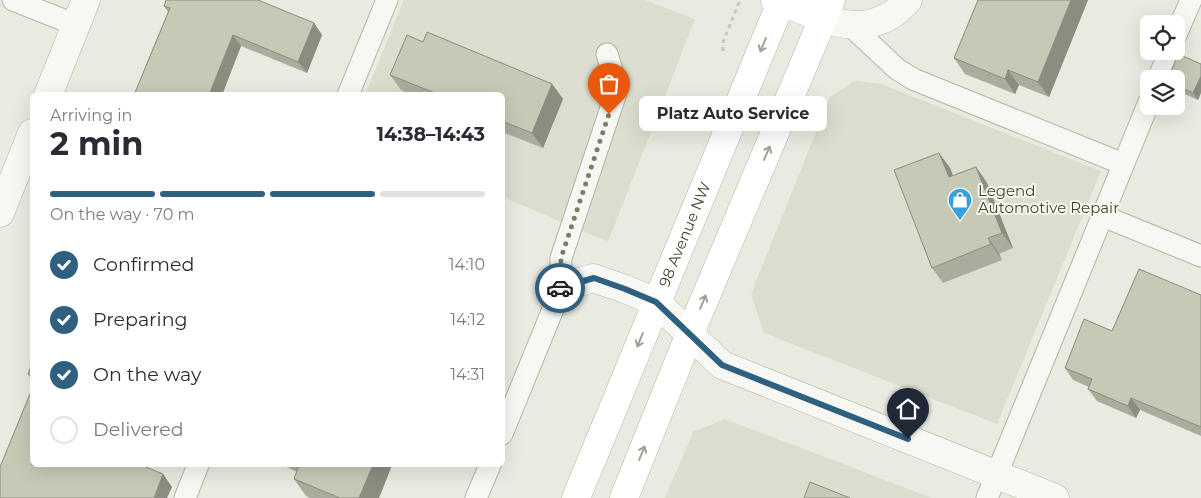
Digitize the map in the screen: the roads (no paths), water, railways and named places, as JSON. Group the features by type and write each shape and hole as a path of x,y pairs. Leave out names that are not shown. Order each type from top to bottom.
{"main road":[{"path":"624,498 689,336 828,9 779,1"},
{"name":"98 Avenue NW","path":"576,498 779,1"}],"street":[{"path":"49,92 86,0"},
{"path":"828,9 851,26 879,22 894,14 908,0"},
{"path":"0,213 30,138"},
{"path":"560,292 576,283 594,278 656,302 689,336 722,365 992,486 1056,498"}],"lane":[{"path":"13,0 76,26"},
{"path":"349,92 387,0"},
{"path":"1185,15 1191,0"},
{"path":"851,26 892,64 913,79 1123,164"},
{"path":"505,427 560,292 561,258 615,96 614,77 606,54"},
{"path":"992,486 1144,115"},
{"path":"1103,216 1201,256"},
{"path":"185,498 197,467"},
{"path":"476,498 489,467"}],"place":[{"name":"Platz Auto Service","path":"609,114"},
{"name":"Legend Automotive Repair","path":"960,221"}]}
